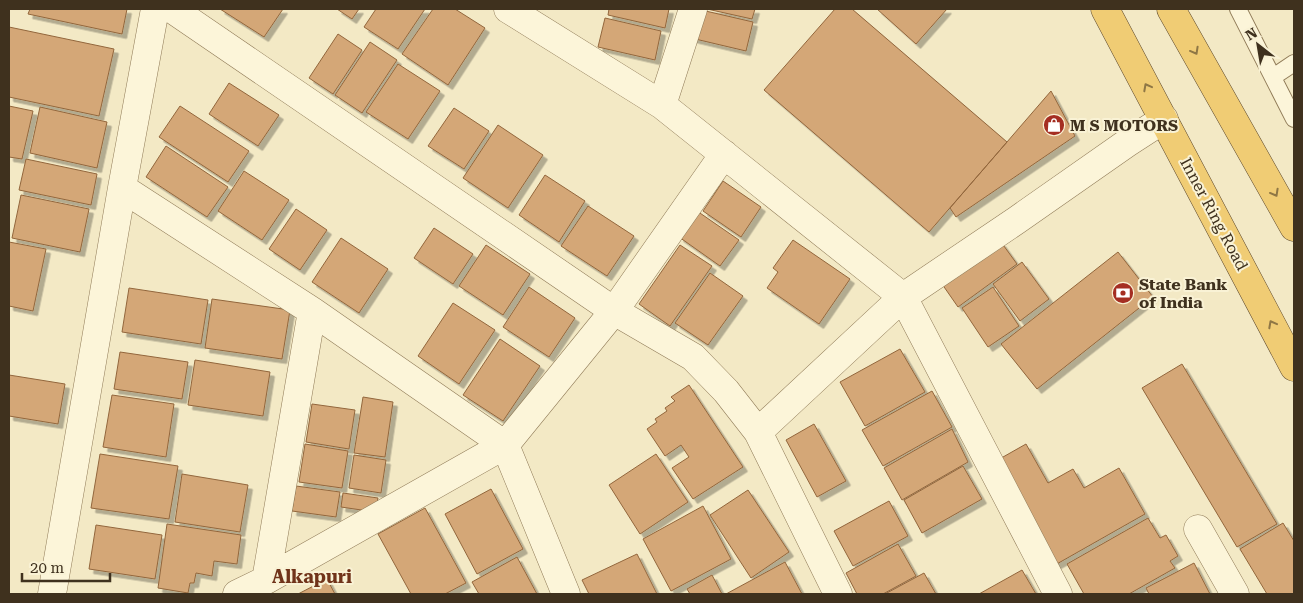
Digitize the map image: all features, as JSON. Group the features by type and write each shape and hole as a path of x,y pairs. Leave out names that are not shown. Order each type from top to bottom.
{"highway":[{"name":"Inner Ring Road","path":"1105,9 1294,367"},
{"path":"1171,9 1294,227"}],"street":[{"path":"52,594 122,188 156,9"},
{"path":"172,9 614,311 693,357 726,391 758,432 838,594"},
{"path":"508,9 662,105 903,297 1058,594"},
{"path":"662,105 693,9"},
{"path":"758,432 903,297 1164,119"},
{"path":"236,594 266,580 505,446 614,311 724,154"},
{"path":"122,188 312,311 505,446 566,594"},
{"path":"266,580 312,311"},
{"path":"1198,528 1235,594"}],"lane":[{"path":"1238,9 1294,119"},
{"path":"1273,77 1294,63"}],"building":[{"path":"30,9 127,9 122,34 28,14"},
{"path":"220,9 283,9 264,37"},
{"path":"337,9 359,9 352,19"},
{"path":"376,9 425,9 398,49 364,27"},
{"path":"433,9 455,9 485,28 448,85 402,54"},
{"path":"609,9 669,9 665,28 608,15"},
{"path":"697,9 753,22 746,51 691,38"},
{"path":"707,9 755,9 752,19"},
{"path":"835,9 852,9 1007,142 929,232 764,90"},
{"path":"877,9 947,9 916,44"},
{"path":"605,18 661,31 655,60 598,47"},
{"path":"9,27 114,49 99,116 9,97"},
{"path":"338,34 362,50 333,94 309,78"},
{"path":"370,42 397,60 362,113 335,95"},
{"path":"398,64 440,91 408,139 366,112"},
{"path":"229,83 279,115 258,146 209,114"},
{"path":"1051,91 1075,136 956,217 950,208"},
{"path":"9,106 33,111 22,159 9,157"},
{"path":"180,106 249,151 228,182 159,137"},
{"path":"40,107 107,122 97,168 30,153"},
{"path":"454,108 489,131 464,169 428,146"},
{"path":"498,125 543,155 508,208 463,178"},
{"path":"166,146 228,187 207,217 146,177"},
{"path":"26,159 97,174 91,205 19,190"},
{"path":"244,171 289,200 262,240 218,211"},
{"path":"545,175 585,201 559,242 519,215"},
{"path":"723,181 761,207 741,237 703,211"},
{"path":"21,195 89,209 80,252 12,238"},
{"path":"588,206 634,236 607,276 561,246"},
{"path":"296,209 327,230 300,270 269,249"},
{"path":"697,211 739,240 720,266 679,237"},
{"path":"434,228 473,254 453,284 414,258"},
{"path":"341,238 388,269 359,313 312,282"},
{"path":"793,240 850,279 819,324 767,288 778,272 773,268"},
{"path":"9,242 46,249 33,311 9,306"},
{"path":"1001,242 1017,264 958,307 942,284"},
{"path":"486,245 530,274 503,315 459,286"},
{"path":"680,245 712,266 670,326 639,304"},
{"path":"1118,252 1153,297 1037,389 1001,344"},
{"path":"1022,262 1049,299 1020,321 993,284"},
{"path":"710,273 743,296 708,345 675,323"},
{"path":"529,287 575,318 549,357 503,327"},
{"path":"993,287 1019,326 988,347 962,308"},
{"path":"129,288 208,300 201,344 122,332"},
{"path":"212,299 290,310 282,359 205,348"},
{"path":"453,303 495,330 459,384 418,356"},
{"path":"500,339 540,366 503,421 463,395"},
{"path":"900,349 925,392 865,426 840,382"},
{"path":"120,352 188,362 182,399 114,389"},
{"path":"195,360 270,372 263,416 188,405"},
{"path":"1182,364 1277,524 1237,547 1142,388"},
{"path":"9,375 65,384 58,424 9,416"},
{"path":"689,385 743,467 693,499 672,468 689,457 681,445 665,456 647,429 657,422 655,419 667,411 665,408 675,401 671,397"},
{"path":"932,391 952,427 883,466 862,430"},
{"path":"112,395 174,404 166,457 103,447"},
{"path":"363,397 393,402 385,457 354,453"},
{"path":"312,404 355,410 349,449 306,442"},
{"path":"814,424 846,481 817,497 786,440"},
{"path":"952,429 968,462 902,500 884,468"},
{"path":"305,444 348,451 342,488 299,482"},
{"path":"1026,444 1048,483 1073,469 1084,488 1119,468 1145,514 1055,565 996,461"},
{"path":"100,454 178,466 169,519 91,508"},
{"path":"656,454 688,502 640,534 609,485"},
{"path":"354,455 386,460 381,493 349,488"},
{"path":"963,466 982,499 922,533 904,500"},
{"path":"182,474 248,485 240,532 175,522"},
{"path":"296,486 340,492 336,517 292,511"},
{"path":"491,489 523,549 477,574 445,514"},
{"path":"748,490 789,552 751,578 710,515"},
{"path":"343,493 378,498 375,512 341,507"},
{"path":"889,501 908,536 853,566 834,531"},
{"path":"703,506 731,559 671,591 643,539"},
{"path":"425,508 466,583 445,594 411,594 378,534"},
{"path":"1148,518 1160,538 1166,535 1178,556 1170,561 1175,568 1129,594 1084,594 1067,564"},
{"path":"1283,523 1294,541 1294,594 1267,594 1240,549"},
{"path":"167,524 241,535 237,564 214,561 212,576 196,573 194,583 190,583 188,593 158,588"},
{"path":"96,525 162,535 155,579 89,569"},
{"path":"898,544 916,576 883,594 857,594 846,573"},
{"path":"637,554 657,594 589,594 582,580"},
{"path":"517,557 537,594 479,594 472,582"},
{"path":"785,562 802,594 726,594"},
{"path":"1194,563 1210,594 1149,594 1146,588"},
{"path":"1022,570 1036,594 979,594"},
{"path":"924,573 936,594 885,594"},
{"path":"712,575 722,594 690,594 687,589"},
{"path":"327,579 335,594 298,594"}],"place":[{"name":"M S MOTORS","path":"1054,125"},
{"name":"State Bank of India","path":"1123,293"}],"district":[{"name":"Alkapuri","path":"312,576"}]}
